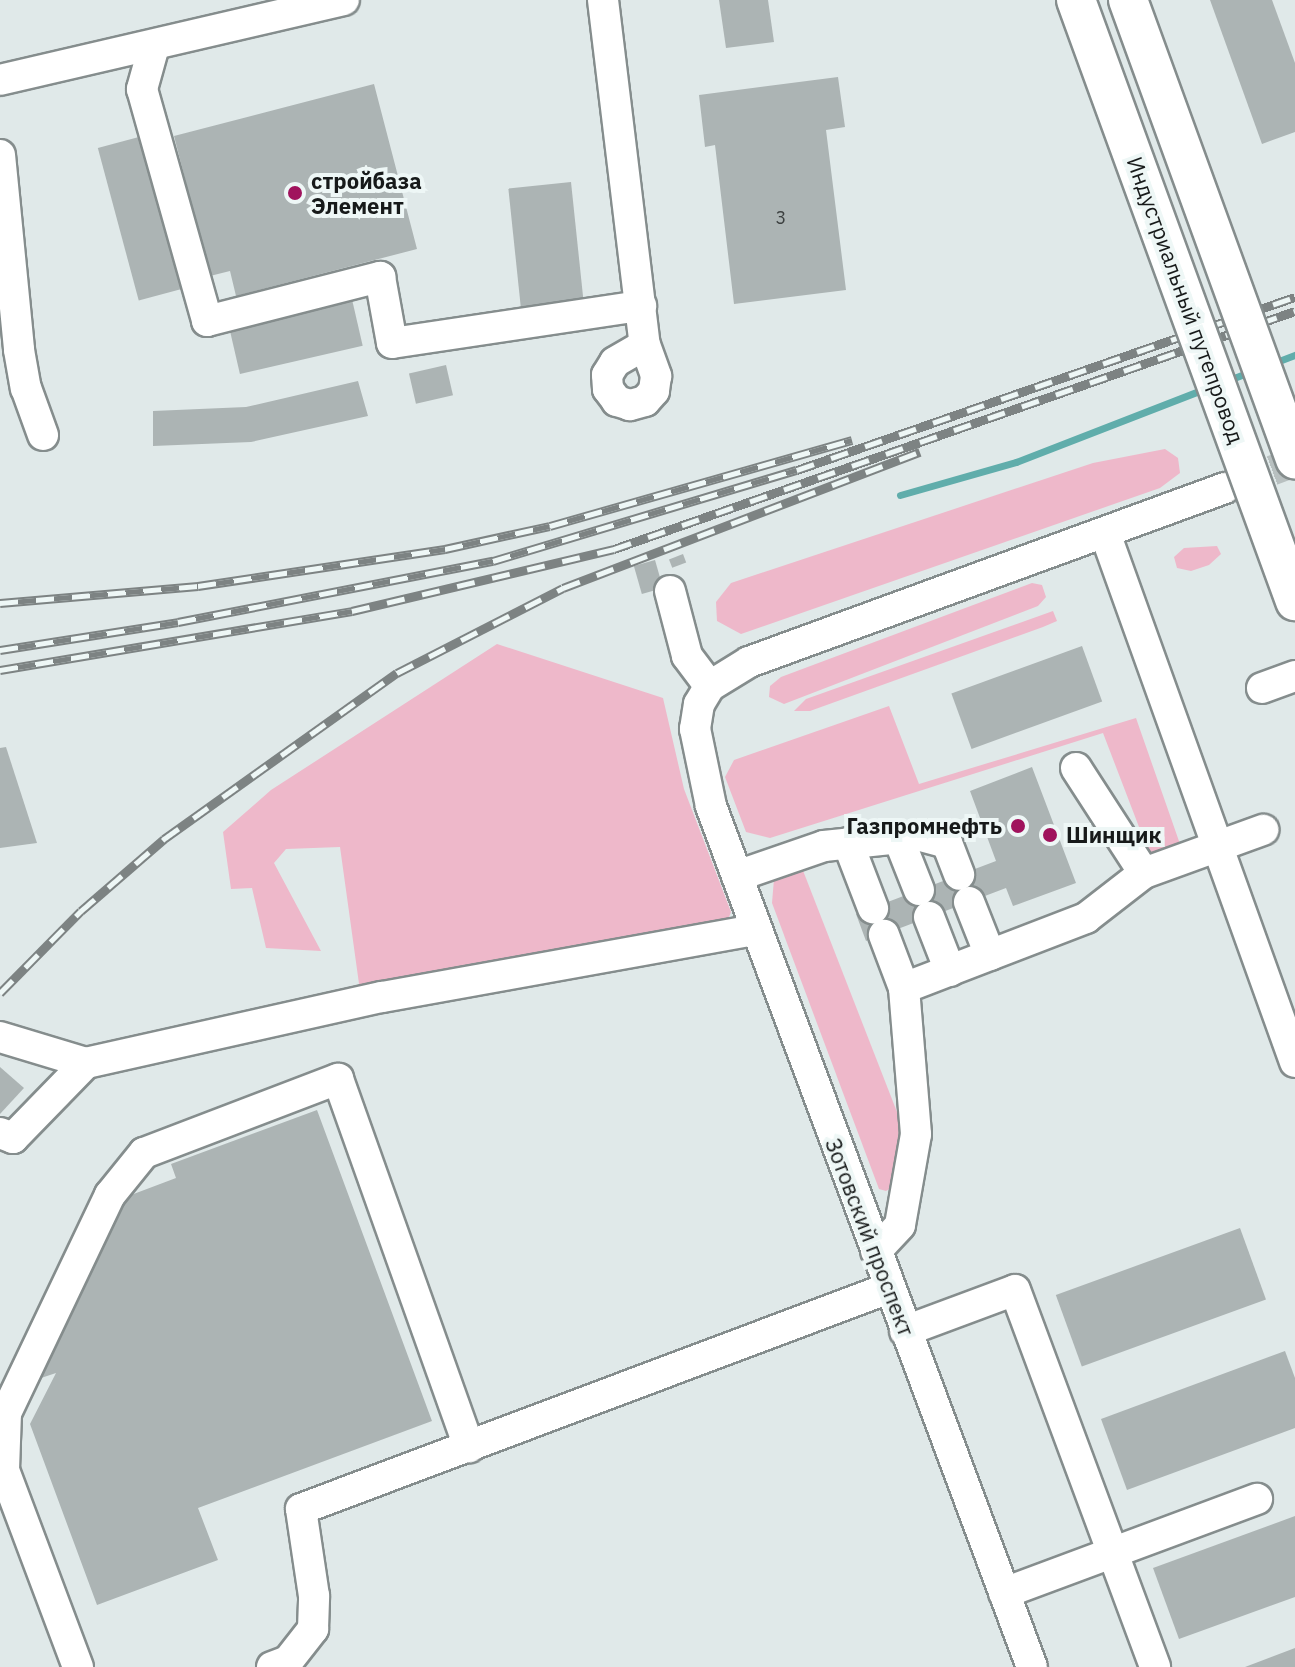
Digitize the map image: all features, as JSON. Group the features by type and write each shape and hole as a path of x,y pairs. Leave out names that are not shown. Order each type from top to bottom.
{"main road":[{"name":"Индустриальный путепровод","path":"1076,0 1295,601"},
{"path":"1128,0 1295,460"}],"street":[{"path":"603,0 645,345"},
{"path":"0,80 154,46 327,2"},
{"path":"154,46 142,89 207,321 380,277 392,343 641,306"},
{"path":"0,155 19,350 26,388 43,435"},
{"path":"670,591 687,656 710,686 749,662 1225,488"},
{"path":"1105,533 1295,1062"},
{"path":"1262,688 1295,676"},
{"name":"Зотовский проспект","path":"710,686 699,704 695,729 711,806 1032,1667"},
{"path":"1076,768 1144,873"},
{"path":"904,988 1086,918 1144,873 1263,830"},
{"path":"737,876 848,843 898,837 947,843 990,955"},
{"path":"898,837 950,971"},
{"path":"848,843 904,988 916,1134 911,1179 900,1225 876,1251"},
{"path":"0,1037 86,1063 382,997 755,930"},
{"path":"0,1133 13,1138 86,1063"},
{"path":"78,1667 4,1470 6,1413 110,1195 144,1153 338,1079 469,1447"},
{"path":"272,1667 288,1661 313,1629 314,1596 301,1509 889,1288"},
{"path":"905,1331 1015,1290 1155,1667"},
{"path":"1004,1593 1257,1499"}],"shaded area":[{"path":"1165,449 1178,458 1180,473 1160,488 741,634 717,621 716,602 731,583 1093,463"},
{"path":"1217,546 1221,554 1209,565 1191,571 1177,568 1174,557 1184,548"},
{"path":"1032,583 1042,585 1046,597 1038,606 784,704 769,697 770,686 781,677"},
{"path":"1053,611 1057,621 1043,627 810,711 794,711 806,699"},
{"path":"497,644 663,698 684,789 731,912 724,930 360,991 340,847 286,849 274,863 321,951 266,948 252,888 231,889 223,832 271,790"},
{"path":"889,706 919,784 1136,718 1180,844 1157,857 1149,853 1103,733 770,838 746,832 725,777 734,760"},
{"path":"802,868 904,1130 894,1186 886,1191 879,1189 772,903 774,879"}],"building":[{"path":"719,0 768,0 774,42 726,48"},
{"path":"1210,0 1272,0 1295,63 1295,132 1262,144"},
{"path":"838,77 845,127 826,130 846,290 734,304 715,145 705,147 699,95"},
{"name":"стройбаза Элемент","path":"374,84 417,249 236,296 230,271 210,276 174,136"},
{"path":"150,134 191,287 139,301 98,148"},
{"path":"571,182 584,302 521,309 508,189"},
{"path":"351,295 363,346 240,374 228,323"},
{"path":"446,365 453,395 416,404 409,374"},
{"path":"358,381 368,416 251,442 153,446 153,411 246,407"},
{"path":"683,554 686,562 672,568 669,559"},
{"path":"655,560 663,588 642,594 634,566"},
{"path":"1082,646 1102,701 972,749 951,694"},
{"path":"6,747 37,843 0,848 0,748"},
{"name":"Газпромнефть","path":"1032,767 1076,883 1013,906 1006,888 866,941 856,914 996,861 970,791"},
{"path":"0,1067 24,1088 0,1114"},
{"path":"317,1110 432,1421 198,1508 218,1560 97,1605 30,1424 56,1373 38,1379 123,1198 176,1178 171,1164"},
{"path":"1240,1228 1266,1299 1082,1366 1056,1295"},
{"path":"1285,1351 1295,1378 1295,1428 1127,1490 1101,1419"},
{"path":"1295,1516 1295,1597 1179,1639 1153,1568"},
{"path":"1295,1648 1295,1667 1245,1667"}],"waterway":[{"path":"1271,364 1295,355"},
{"path":"1226,381 1252,371"},
{"path":"900,495 1016,462 1207,388"}],"tunnel":[{"path":"1230,486 1295,462"}],"railway":[{"path":"0,650 178,622 493,561 797,470 1295,297"},
{"path":"0,670 352,611 614,549 1295,311"},
{"path":"0,603 198,586 445,549 550,526 852,440"},
{"path":"0,993 81,911 164,839 397,673 563,588 920,452"}],"place":[{"name":"стройбаза Элемент","path":"295,193"},
{"name":"Газпромнефть","path":"1018,826"},
{"name":"Шинщик","path":"1050,835"}]}
